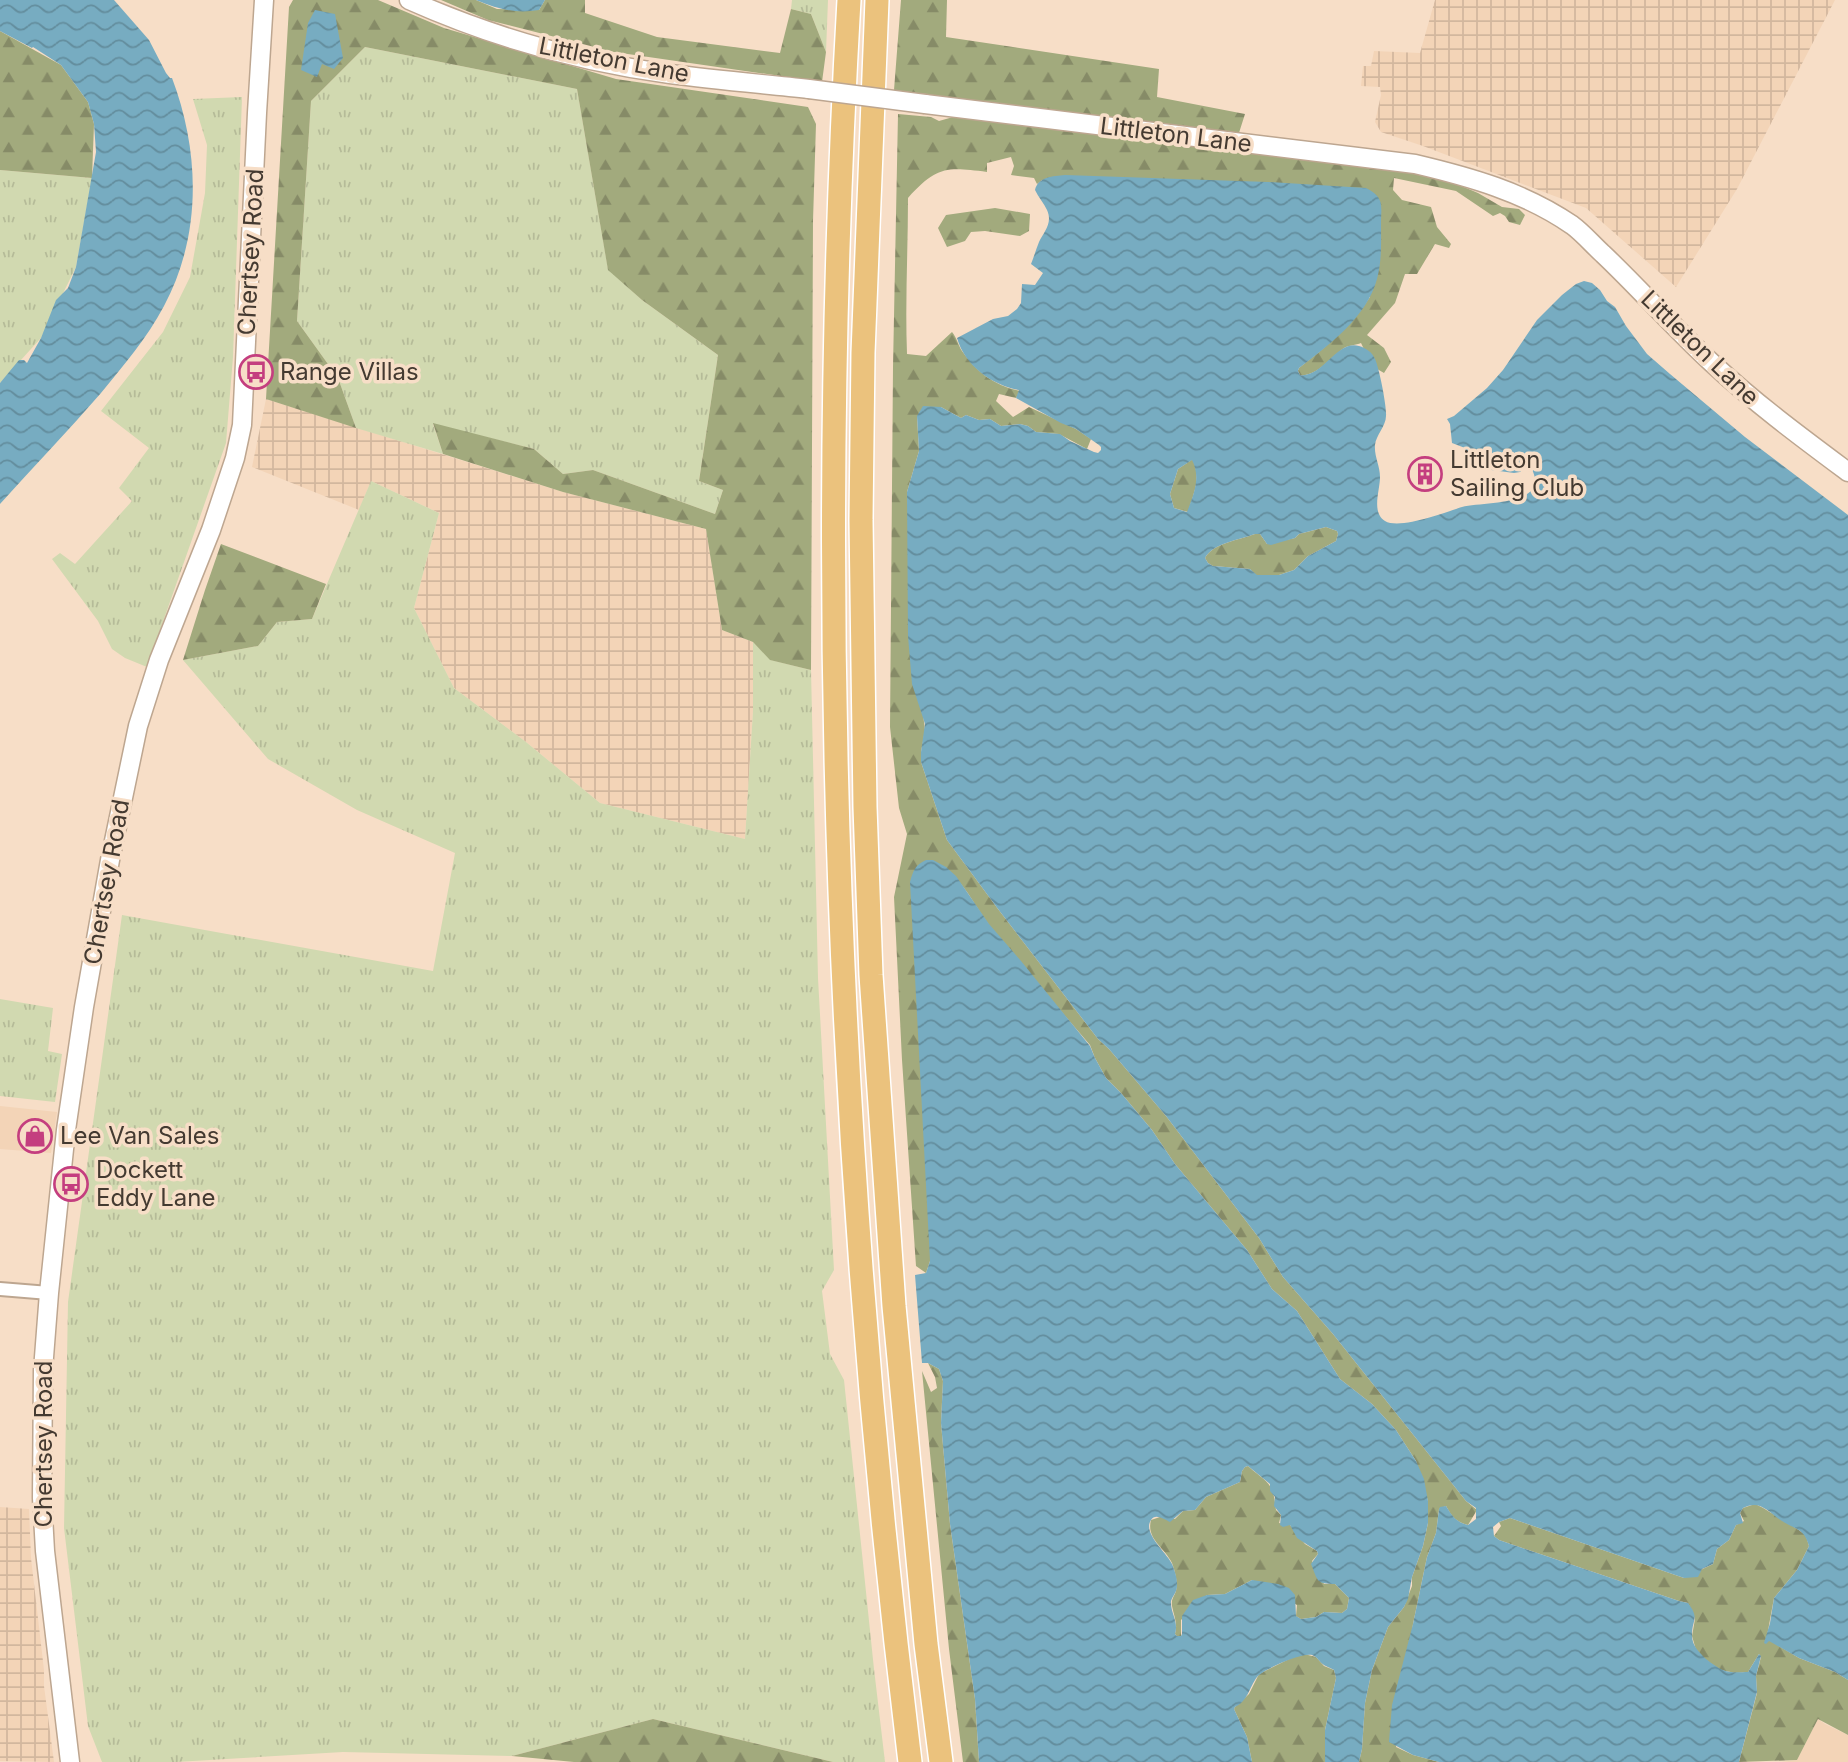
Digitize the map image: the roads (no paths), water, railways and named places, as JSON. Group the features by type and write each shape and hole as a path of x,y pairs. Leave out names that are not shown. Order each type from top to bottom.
{"highway":[{"path":"849,0 837,293 835,662 838,847 850,1114 863,1307 909,1762"},
{"path":"877,0 863,327 861,520 865,807 881,1137 896,1332 924,1631 941,1762"}],"main road":[{"name":"Littleton Lane","path":"409,0 489,33 546,49 669,74 1415,164 1505,189 1539,205 1573,226 1752,400 1848,472"},
{"name":"Chertsey Road","path":"70,1762 42,1512 43,1370 56,1218 84,1007 138,726 153,677 211,530 235,458 242,425 256,126 266,6"}],"street":[{"path":"0,1289 49,1293"}],"water":[{"path":"0,0 114,0 149,40 166,73 172,78 188,135 193,193 185,251 176,279 157,318 135,351 101,393 0,504 0,383 19,360 27,363 41,338 56,300 68,288 76,267 96,152 94,124 88,102 61,65 0,31"},
{"path":"476,0 545,0 539,10 514,11"},
{"path":"315,10 335,14 343,58 334,69 322,64 317,77 301,70 308,23"},
{"path":"1065,175 1366,188 1376,195 1381,207 1381,252 1379,272 1372,293 1346,329 1298,371 1300,375 1316,371 1343,348 1351,346 1364,348 1374,357 1381,378 1386,411 1386,420 1375,449 1380,477 1377,507 1385,521 1412,522 1462,507 1514,499 1526,495 1533,488 1535,478 1529,464 1520,472 1514,473 1484,469 1467,458 1465,448 1452,443 1447,419 1487,388 1503,370 1537,320 1562,295 1584,281 1592,283 1615,307 1647,354 1745,437 1848,515 1848,1680 1769,1641 1764,1643 1774,1598 1797,1570 1809,1546 1799,1530 1759,1506 1743,1508 1740,1513 1743,1523 1736,1525 1729,1540 1717,1549 1713,1564 1702,1569 1698,1577 1684,1578 1510,1518 1493,1527 1494,1536 1499,1540 1688,1603 1695,1616 1692,1639 1695,1646 1706,1659 1721,1669 1748,1672 1759,1654 1761,1656 1756,1676 1757,1692 1739,1762 1439,1762 1413,1755 1389,1742 1392,1705 1427,1557 1436,1533 1439,1509 1446,1506 1455,1518 1468,1525 1476,1519 1476,1508 1466,1501 1333,1334 1283,1277 1259,1238 1166,1116 1098,1039 947,840 921,762 925,724 912,684 908,636 907,492 919,451 917,416 923,406 941,407 961,418 966,415 979,420 990,419 1001,426 1020,424 1036,432 1060,434 1094,452 1101,450 1099,445 1076,429 1016,398 1019,390 999,384 981,373 966,357 957,338 993,319 1008,316 1021,303 1022,284 1035,285 1043,273 1031,264 1047,227 1049,215 1035,190 1043,180","holes":["1192,460 1196,479 1187,512 1174,508 1170,494 1178,469","1326,527 1337,531 1336,541 1308,556 1294,570 1279,575 1257,575 1250,569 1213,566 1205,558 1220,545 1255,534 1260,534 1267,544 1271,545"]},
{"path":"926,860 933,860 956,876 989,924 1090,1046 1106,1078 1152,1130 1175,1164 1247,1250 1272,1289 1297,1311 1340,1379 1372,1404 1396,1430 1416,1461 1424,1479 1428,1523 1408,1599 1388,1627 1372,1670 1365,1703 1359,1762 1325,1762 1325,1730 1336,1678 1334,1670 1314,1656 1307,1655 1283,1662 1260,1674 1246,1698 1235,1707 1247,1737 1252,1762 979,1762 975,1699 950,1524 941,1423 943,1381 939,1369 922,1363 915,1275 926,1273 930,1261 910,882 915,869","holes":["1248,1466 1270,1484 1270,1491 1275,1497 1274,1506 1281,1515 1280,1525 1290,1525 1297,1538 1317,1551 1318,1554 1311,1564 1317,1578 1321,1582 1335,1584 1349,1598 1347,1609 1342,1613 1324,1612 1316,1617 1301,1619 1296,1616 1295,1595 1289,1588 1252,1580 1225,1594 1207,1595 1193,1600 1182,1616 1182,1634 1177,1636 1171,1605 1177,1588 1176,1577 1172,1564 1152,1537 1149,1525 1151,1520 1157,1517 1170,1522 1183,1511 1195,1510 1206,1497 1240,1482 1242,1471"]}],"place":[{"name":"Range Villas","path":"256,372"},
{"name":"Littleton Sailing Club","path":"1425,474"},
{"name":"Lee Van Sales","path":"35,1136"},
{"name":"Dockett Eddy Lane","path":"71,1184"}]}
